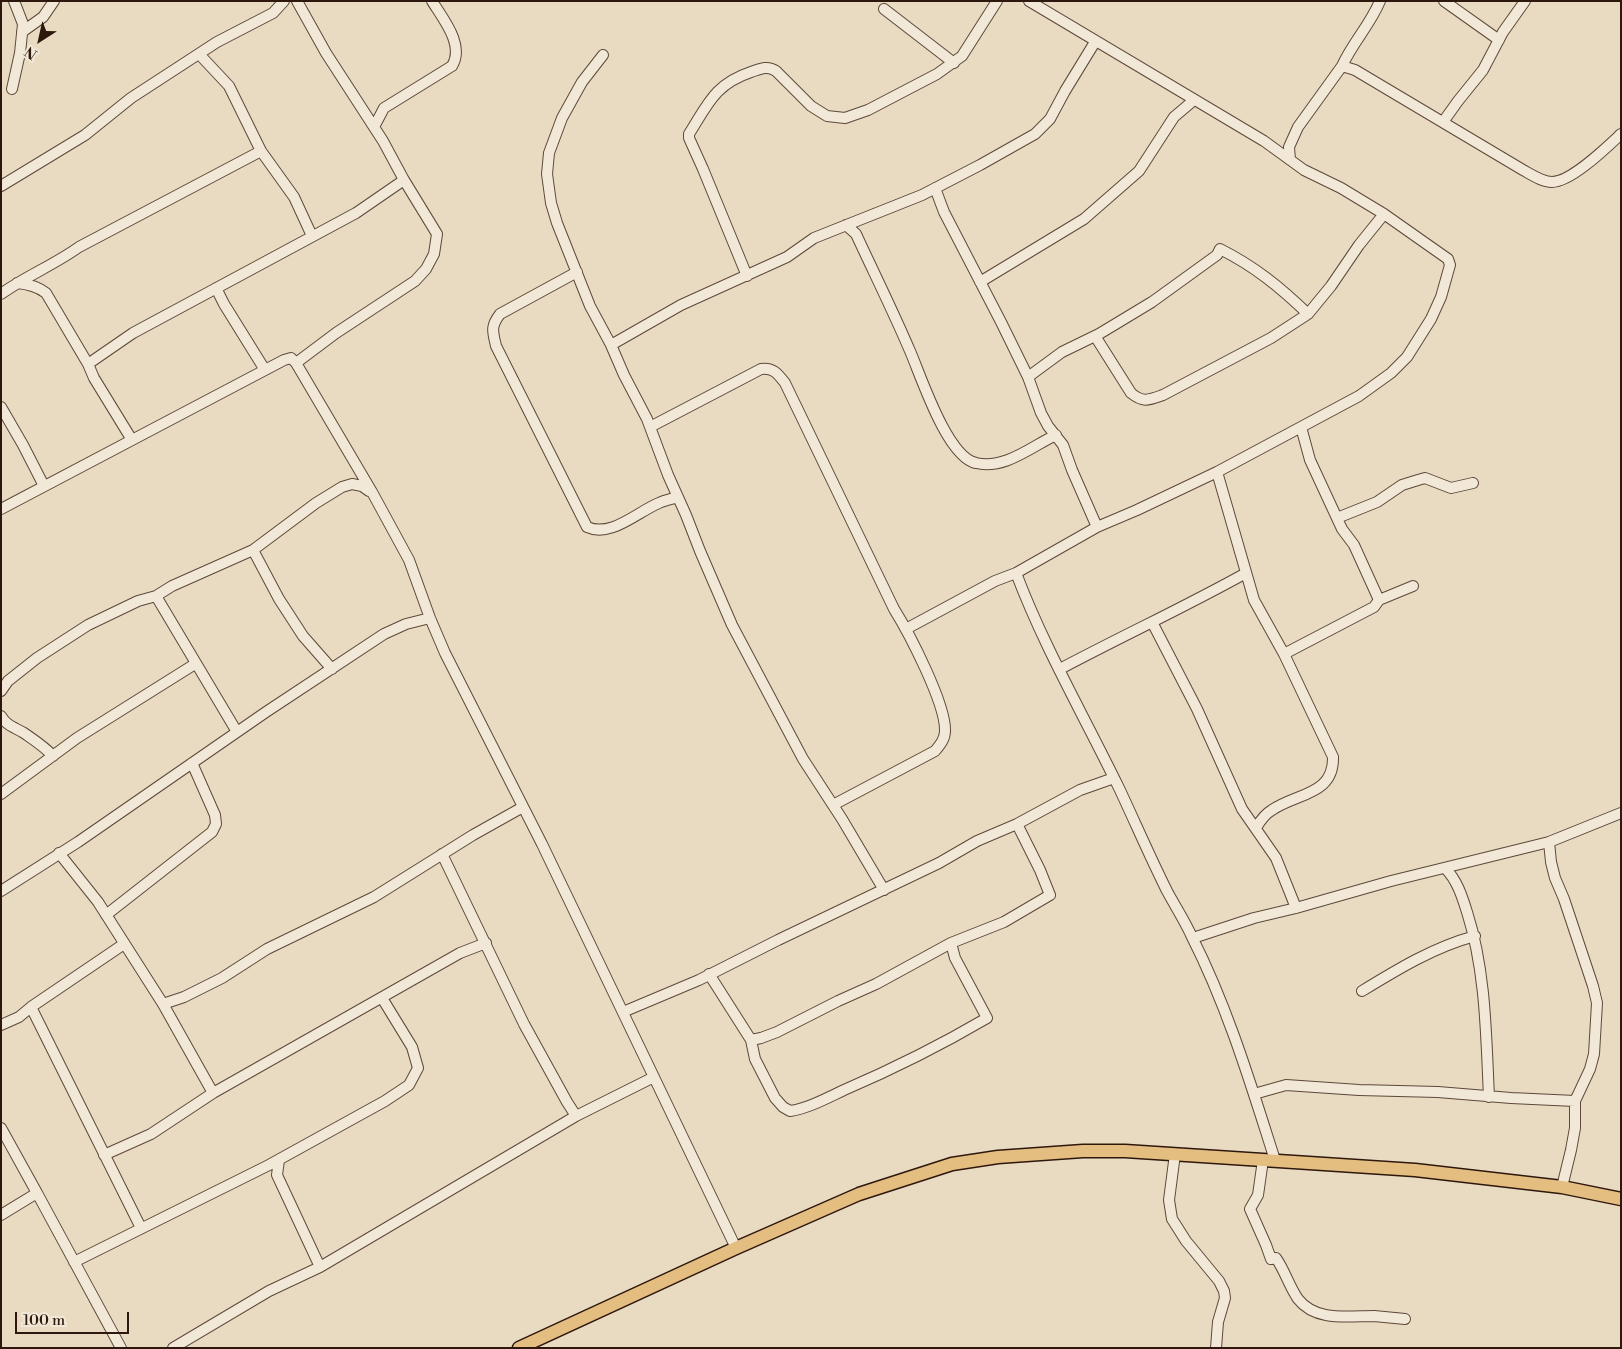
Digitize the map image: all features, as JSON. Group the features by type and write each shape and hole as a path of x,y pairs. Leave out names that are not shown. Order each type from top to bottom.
{"main road":[{"path":"519,1348 736,1248 859,1194 952,1164 998,1157 1083,1151 1125,1151 1269,1160 1415,1170 1562,1187 1621,1199"}],"street":[{"path":"12,89 20,53 23,24 14,1"},
{"path":"22,32 43,17 54,1"},
{"path":"1,186 85,135 131,98 217,42 273,13 284,1"},
{"path":"296,363 336,333 415,281 426,269 434,254 436,234 374,127 326,53 297,1"},
{"path":"374,127 384,108 452,66 456,58 456,46 444,20 432,1"},
{"path":"746,276 689,138 689,134 714,95 726,83 739,76 763,67 771,67 811,106 827,116 845,118 868,110 954,63 962,56 998,1"},
{"path":"906,629 994,581 1016,572 1097,527 1217,472 1359,396 1391,372 1407,357 1431,319 1441,297 1450,265 1448,259 1384,214 1341,188 1304,170 1264,141 1029,1"},
{"path":"1290,160 1289,147 1298,127 1342,66 1357,38 1366,29 1380,1"},
{"path":"1444,1 1499,40"},
{"path":"1443,122 1483,70 1499,40 1526,1"},
{"path":"884,9 954,63"},
{"path":"611,345 681,306 787,257 814,238 935,188 980,166 1035,134 1050,119 1095,42"},
{"path":"199,54 229,86 261,151 294,197 312,236"},
{"path":"603,55 582,82 566,111 549,153 548,174 551,203 557,223 590,306 650,427 728,616 751,663 803,759 884,890"},
{"path":"1342,66 1355,70 1523,170 1550,182 1562,181 1597,157 1621,134"},
{"path":"980,282 1084,219 1117,191 1138,171 1174,118 1194,100"},
{"path":"1,294 17,283 29,280 79,247 261,151"},
{"path":"88,364 133,333 356,213 404,180"},
{"path":"935,188 944,212 1028,377 1041,413 1048,426 1063,445 1097,527"},
{"path":"1095,336 1131,393 1138,399 1148,400 1163,395 1235,358 1291,326 1308,314 1384,214"},
{"path":"846,225 856,234 942,426 969,461 976,464 1006,461 1056,434"},
{"path":"1028,377 1062,352 1095,336 1152,302 1217,255 1220,249 1246,262 1260,272 1281,288 1308,314"},
{"path":"577,272 500,314 493,323 496,346 586,527 600,531 616,526 660,502 678,497"},
{"path":"29,280 46,293 132,440"},
{"path":"216,288 265,370"},
{"path":"1,509 265,370 291,358 296,363 372,492 409,560 430,618 446,653 524,807 736,1248"},
{"path":"650,427 761,369 768,368 776,371 785,383 894,609 906,629 944,717 945,733 941,744 935,751 833,805"},
{"path":"1,407 44,486"},
{"path":"1300,427 1310,460 1342,529 1354,545 1380,600"},
{"path":"1217,472 1254,600 1284,654 1334,757 1334,767 1330,778 1323,786 1271,810 1256,828"},
{"path":"1337,518 1377,502 1402,485 1425,478 1451,488 1473,483"},
{"path":"1,691 8,681 37,658 88,625 138,601 156,596 172,586 254,550 316,503 342,487 352,484 372,492"},
{"path":"254,550 280,599 298,627 332,670"},
{"path":"1016,572 1032,614 1114,778 1168,894 1193,938 1226,1014 1254,1094 1269,1160 1258,1195 1250,1210 1271,1259 1276,1258 1289,1283 1306,1308 1317,1313 1337,1317 1373,1316 1405,1319"},
{"path":"1060,670 1246,573"},
{"path":"1284,654 1374,607 1380,600 1414,586"},
{"path":"156,596 237,732"},
{"path":"1,891 78,842 237,732 384,634 406,624 430,618"},
{"path":"1152,622 1197,709 1242,809 1276,858 1296,908"},
{"path":"1,794 78,738 195,664"},
{"path":"1,716 6,723 47,749 53,756"},
{"path":"106,915 212,832 216,824 215,815 192,763"},
{"path":"623,1012 709,974 940,863 978,841 1017,824 1080,790 1114,778"},
{"path":"163,1004 222,978 267,950 374,897 473,835 524,807"},
{"path":"1193,938 1254,918 1375,885 1549,842 1621,812"},
{"path":"751,1040 777,1032 876,984 951,943 1004,922 1050,895 1017,824"},
{"path":"1549,842 1555,878 1567,908 1597,1002 1594,1054 1590,1069 1575,1100 1575,1128 1562,1187"},
{"path":"59,853 86,885 106,915 163,1004 213,1093"},
{"path":"442,854 524,1024 576,1116"},
{"path":"1446,868 1454,877 1475,936 1483,990 1489,1097"},
{"path":"1362,991 1429,953 1452,942 1475,936"},
{"path":"104,1155 151,1134 213,1093 460,953 486,943"},
{"path":"709,974 751,1040 755,1059 767,1084 780,1104 790,1111 820,1101 886,1071 987,1018 955,958 951,943"},
{"path":"1,1025 19,1017 31,1006 124,944"},
{"path":"74,1262 279,1160 385,1101 409,1085 418,1068 412,1047 382,998"},
{"path":"31,1006 141,1228"},
{"path":"173,1348 269,1291 320,1267 576,1116 654,1077"},
{"path":"1254,1094 1286,1084 1359,1090 1438,1092 1489,1097 1575,1100"},
{"path":"1,1128 121,1348"},
{"path":"1175,1154 1169,1200 1172,1219 1186,1241 1219,1281 1224,1291 1225,1298 1218,1322 1216,1348"},
{"path":"279,1160 276,1175 320,1267"},
{"path":"262,1168 276,1175"},
{"path":"1,1215 37,1194"}]}
